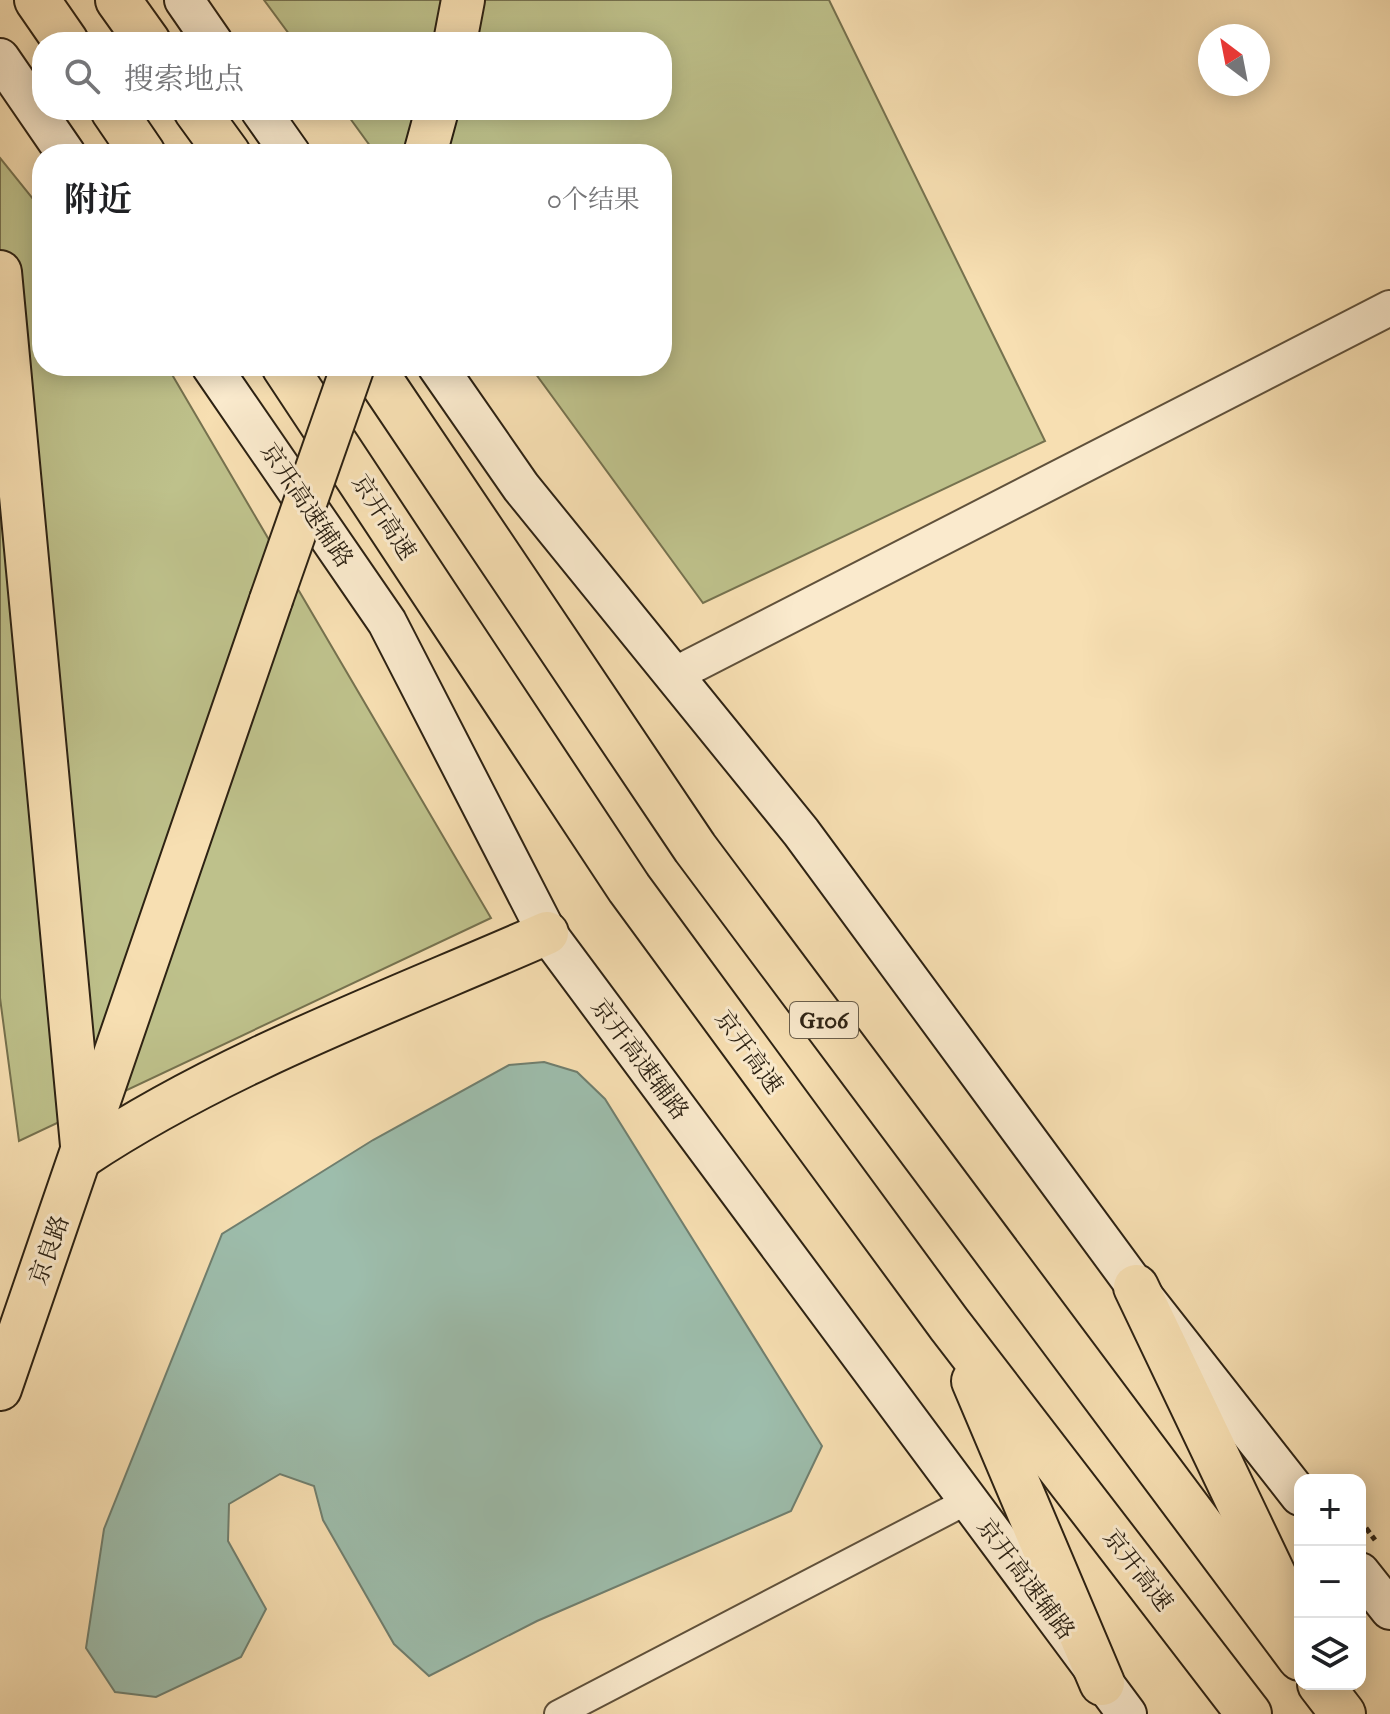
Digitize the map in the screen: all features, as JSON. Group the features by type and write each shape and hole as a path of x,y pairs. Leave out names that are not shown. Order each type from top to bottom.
{"highway":[{"path":"37,0 59,32"},
{"path":"118,0 141,32"},
{"path":"120,120 136,144"},
{"path":"203,120 221,144"},
{"name":"京开高速","path":"291,376 629,888 949,1324 1249,1714"},
{"name":"G106","path":"378,376 695,848 1294,1650"},
{"path":"1136,1287 1294,1618"},
{"path":"949,1324 1115,1698"}],"main road":[{"path":"184,0 206,32"},
{"path":"457,32 463,0"},
{"path":"0,58 32,105"},
{"path":"43,120 59,144"},
{"path":"267,120 284,144"},
{"path":"428,144 434,120"},
{"path":"0,272 83,1156 140,1118 200,1087 547,933"},
{"name":"京开高速辅路","path":"218,376 387,622 547,933 1115,1698"},
{"name":"京良路","path":"0,1389 83,1156 349,376"},
{"path":"444,376 521,487 801,832 1136,1287 1294,1488"},
{"path":"1366,1580 1390,1610"}],"street":[{"path":"674,675 1390,308"},
{"path":"558,1714 967,1501"}],"green space":[{"path":"264,0 829,0 1045,441 703,603 537,376 672,376 672,144 369,144 351,120 672,120 672,32 288,32"},
{"path":"0,158 32,198 32,376 173,376 491,918 19,1141 0,998"}],"shaded area":[{"path":"544,1062 577,1072 605,1099 822,1446 791,1511 537,1621 429,1676 394,1644 323,1520 314,1486 280,1474 229,1504 228,1541 266,1609 241,1657 156,1697 115,1692 86,1648 104,1529 222,1234 373,1140 509,1065"}]}
